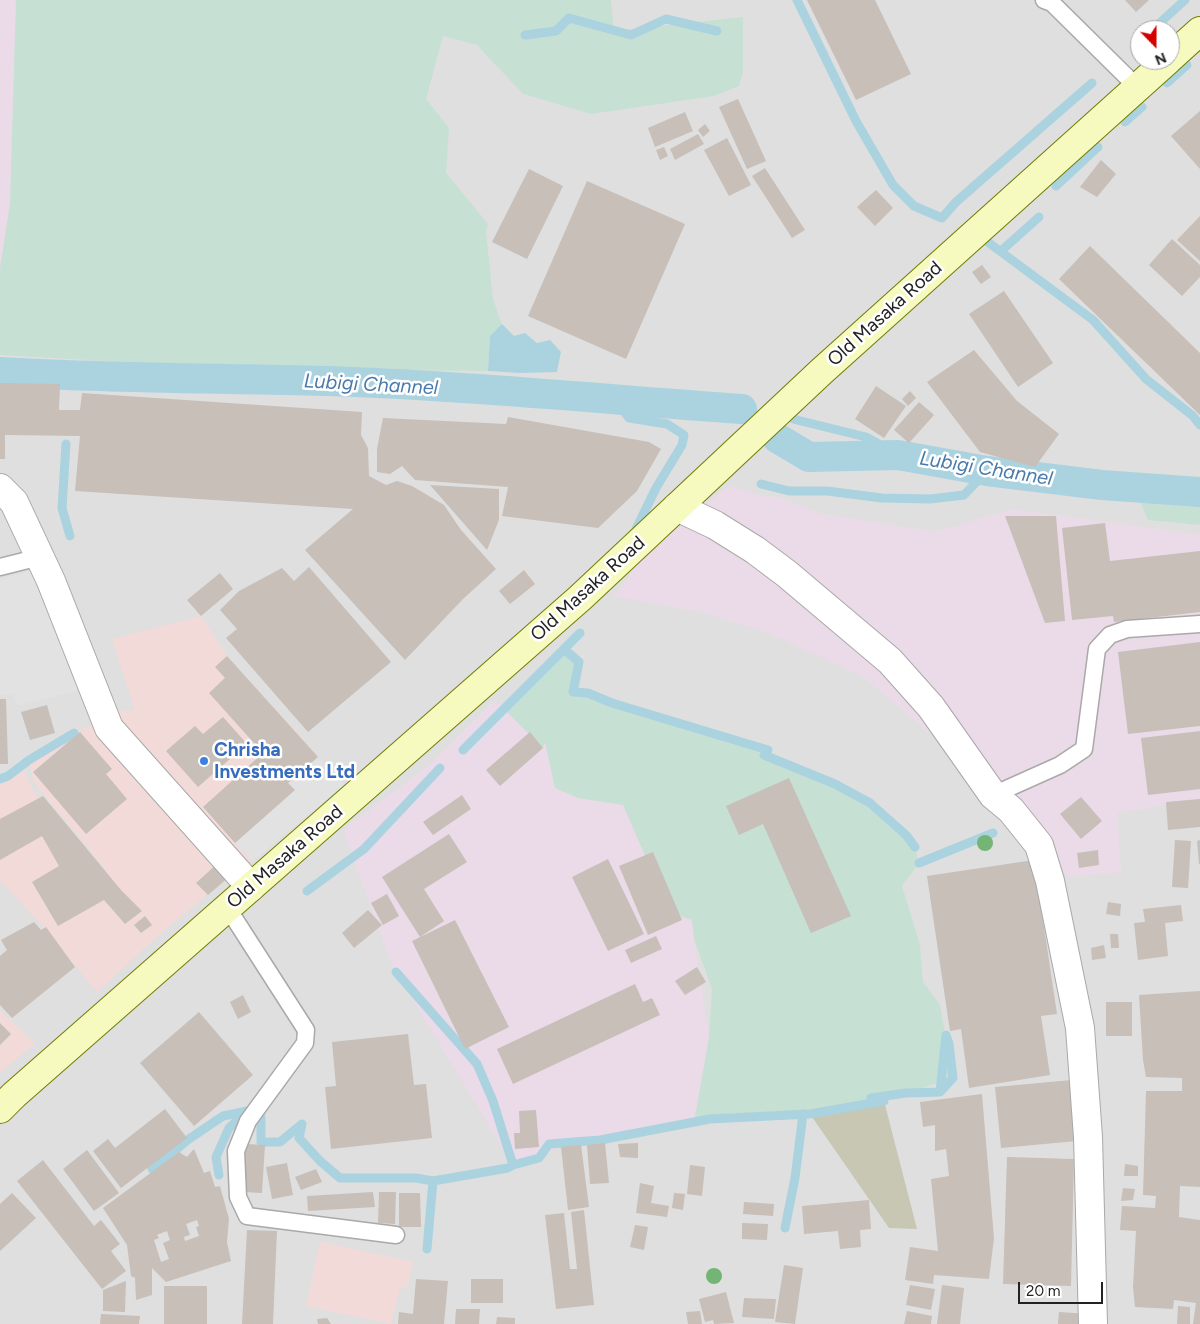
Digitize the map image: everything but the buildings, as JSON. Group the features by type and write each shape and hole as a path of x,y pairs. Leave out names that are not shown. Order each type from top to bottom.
{"main road":[{"name":"Old Masaka Road","path":"1180,49 1200,31"},
{"name":"Old Masaka Road","path":"0,1109 227,907 580,598 843,352 1157,70"}],"street":[{"path":"0,488 14,502 51,581 109,728 251,887"},
{"path":"677,506 714,525 755,550 825,605 890,661 931,707 993,795 1011,810 1039,845 1050,881 1080,1028 1088,1138 1093,1324"}],"lane":[{"path":"1044,0 1052,2 1138,88"},
{"path":"0,566 40,557"},
{"path":"993,795 1060,765 1084,750 1097,649 1110,635 1126,629 1200,624"},
{"path":"227,907 306,1030 305,1043 248,1122 236,1151 238,1197 246,1216 396,1235"}],"shaded area":[{"path":"0,0 1200,0 1200,1324 0,1324"},
{"path":"0,0 16,0 10,204 0,268"},
{"path":"16,0 611,0 614,31 743,17 743,72 739,86 714,96 591,114 523,94 477,45 443,36 426,99 449,128 446,173 488,224 486,232 493,299 502,324 490,336 488,371 247,369 0,355 0,268 10,204"},
{"path":"729,486 762,496 776,497 822,514 936,532 1012,509 1200,535 1200,799 1117,813 1121,872 1068,877 1006,798 862,676 768,633 705,613 614,596 645,554"},
{"path":"1134,487 1200,492 1200,525 1148,520"},
{"path":"32,571 79,690 18,706 13,695 0,694 0,579"},
{"path":"201,616 227,656 344,785 243,867 121,727 119,711 135,710 112,639"},
{"path":"564,649 579,662 574,692 588,693 612,703 707,732 784,762 835,784 870,803 906,835 915,847 919,863 902,886 920,945 923,982 940,1005 953,1078 906,1093 873,1098 884,1101 810,1114 710,1119 694,1122 709,1038 712,989 694,939 692,920 670,913 623,805 578,798 555,788 545,742 543,748 504,709"},
{"path":"495,700 530,732 543,747 544,739 578,798 623,805 694,915 694,939 709,1038 694,1122 600,1140 549,1144 539,1158 513,1165 396,972 343,830 431,764"},
{"path":"95,723 230,876 160,934 97,992 39,922 0,880 0,779 8,776 29,760","holes":["29,761 33,781 110,875 33,791 23,768"]},
{"path":"318,757 344,785 252,862 235,843 295,790 288,783"},
{"path":"0,1011 35,1043 0,1073"},
{"path":"884,1101 917,1229 889,1228 810,1114"},
{"path":"320,1242 413,1262 407,1288 400,1287 391,1324 306,1306"}],"water":[{"path":"502,324 514,336 525,333 537,343 550,340 561,352 557,372 520,373 488,371 490,336"}],"waterway":[{"path":"797,0 856,121 893,185 914,206 942,218 956,202 1092,83"},
{"path":"1163,20 1185,0"},
{"path":"525,35 556,31 569,18 631,35 666,19 717,31"},
{"path":"1167,83 1187,65"},
{"path":"1125,122 1142,107"},
{"path":"1056,186 1098,147"},
{"path":"1001,251 1039,217"},
{"path":"985,240 1093,320 1146,379 1193,416 1200,425"},
{"name":"Lubigi Channel","path":"0,372 403,384 742,409"},
{"path":"616,400 629,418 667,424 684,435 682,445 656,488 634,533"},
{"path":"793,419 866,437 898,455"},
{"name":"Lubigi Channel","path":"777,438 809,457 898,455 987,471 1102,485 1200,492"},
{"path":"66,444 62,508 70,536"},
{"path":"761,484 789,491 827,491 882,498 930,499 964,495 987,471"},
{"path":"463,750 580,633"},
{"path":"564,649 579,662 573,692 588,693 612,703 768,750 764,755 835,784 870,803 906,835 915,847"},
{"path":"0,779 8,776 29,760 74,733"},
{"path":"307,891 364,849 440,768"},
{"path":"919,863 993,833"},
{"path":"396,972 477,1064 493,1101 513,1165"},
{"path":"427,1249 433,1181 508,1168 539,1158 549,1144 600,1140 710,1119 810,1114 884,1101 871,1098 906,1093 940,1092 953,1078 949,1044 946,1035 940,1092"},
{"path":"152,1169 189,1139 223,1116 247,1111"},
{"path":"219,1175 216,1157 229,1128 247,1111 261,1117 261,1142 280,1142 302,1124 299,1138 320,1161 340,1178 416,1178 433,1181"},
{"path":"785,1228 795,1178 803,1114"}],"place":[{"name":"Chrisha Investments Ltd","path":"204,761"}]}
